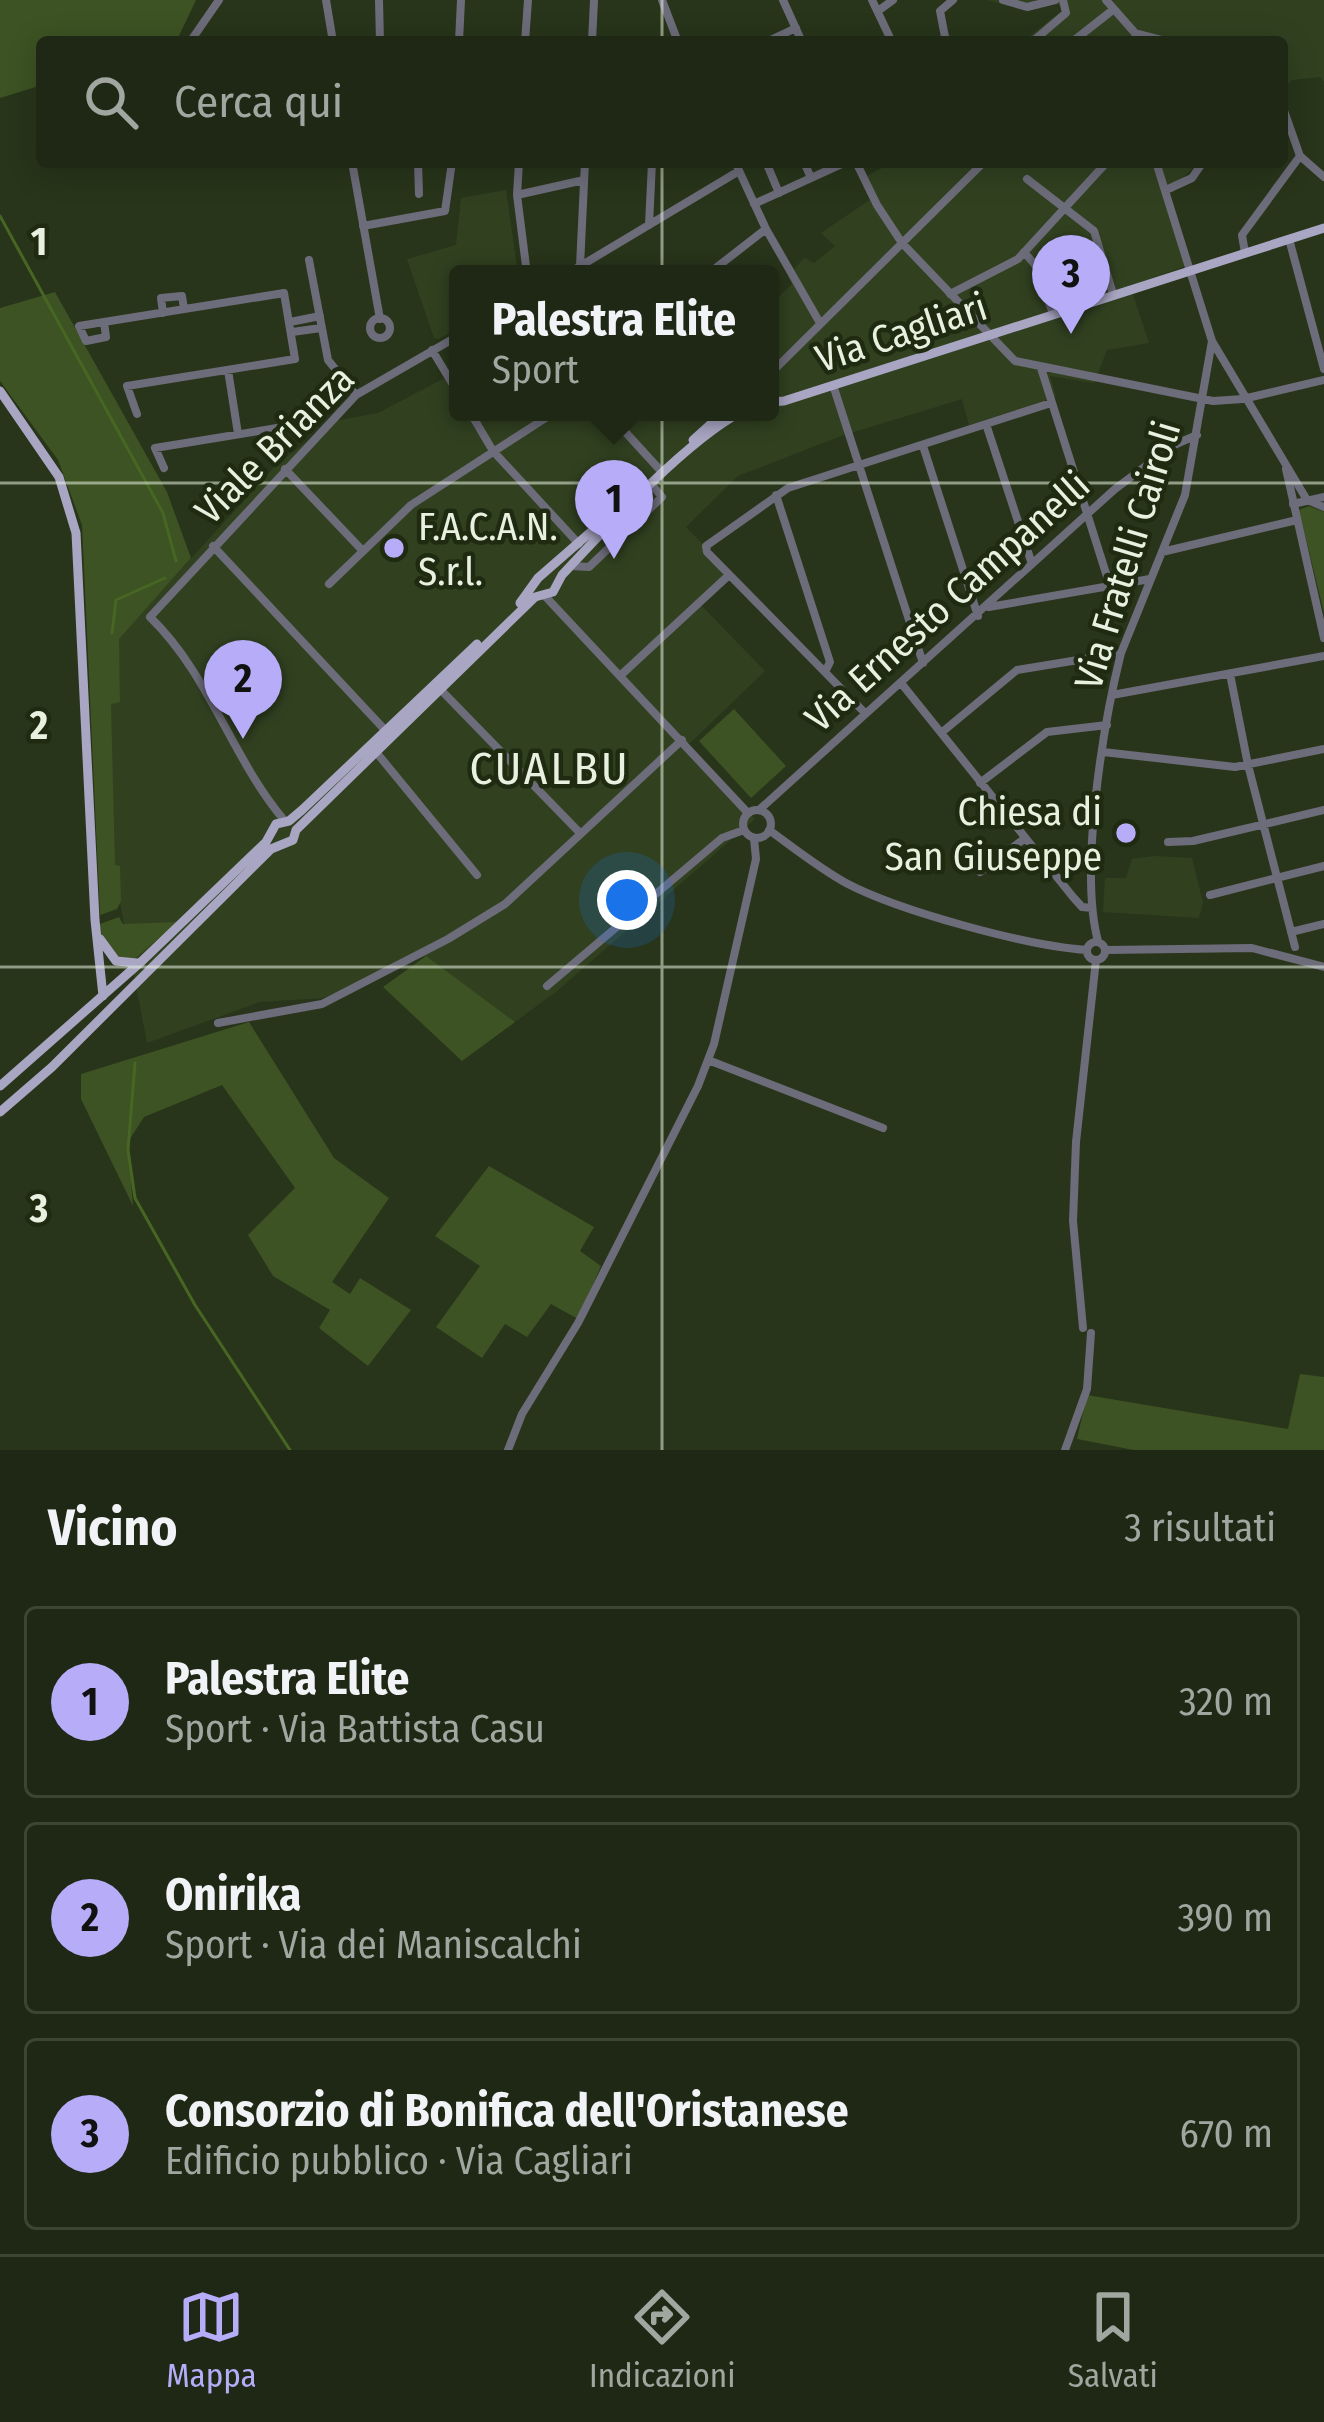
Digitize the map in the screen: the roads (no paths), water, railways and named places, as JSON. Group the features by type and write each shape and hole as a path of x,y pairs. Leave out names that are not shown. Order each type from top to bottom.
{"main road":[{"name":"Via Cagliari","path":"779,401 1324,228"},
{"path":"0,391 59,477 74,519 80,556 103,996"},
{"path":"552,582 580,545 714,421"},
{"path":"0,1086 149,958 386,730 728,421"},
{"path":"540,592 538,578 552,582"},
{"path":"283,829 375,751 540,592"},
{"path":"96,931 116,961 128,964 149,958"},
{"path":"0,1112 85,1032 149,958"}],"street":[{"path":"326,0 332,36"},
{"path":"379,0 380,36"},
{"path":"459,36 461,0"},
{"path":"525,36 528,0"},
{"path":"592,36 594,0"},
{"path":"783,0 799,36"},
{"path":"872,0 889,36"},
{"path":"878,11 893,0"},
{"path":"945,36 940,11 953,0"},
{"path":"1003,0 1027,7 1059,0 1066,13 1040,36"},
{"path":"1106,0 1110,12 1136,36"},
{"path":"194,36 216,1"},
{"path":"663,3 677,36"},
{"path":"1080,36 1110,12"},
{"path":"779,36 796,28"},
{"path":"1288,122 1300,156 1324,177"},
{"path":"1288,164 1300,156"},
{"path":"353,168 380,319"},
{"path":"418,168 419,194"},
{"path":"363,226 445,211 451,168"},
{"path":"519,168 525,265"},
{"path":"583,265 585,168"},
{"path":"649,225 652,168"},
{"path":"590,265 734,168"},
{"path":"738,168 766,229 820,323"},
{"path":"769,168 779,193"},
{"path":"807,168 811,178"},
{"path":"754,204 826,168"},
{"path":"859,168 902,243 1016,361 1204,400 1244,399 1324,380"},
{"path":"779,365 978,168"},
{"path":"950,294 1018,260 1101,168"},
{"path":"1158,168 1212,341 1307,500 1324,507"},
{"path":"1166,190 1192,178 1199,168"},
{"path":"1245,253 1242,235 1284,168"},
{"path":"1027,179 1094,231 1114,294"},
{"path":"518,195 584,180"},
{"path":"720,265 766,229"},
{"path":"1289,238 1324,369"},
{"path":"1024,252 1036,266 1053,314"},
{"path":"309,260 328,360 356,394"},
{"path":"104,322 163,313 161,298 182,296 184,309 284,293 296,359 127,386 137,414"},
{"path":"291,327 320,316"},
{"path":"291,327 322,328"},
{"name":"Viale Brianza","path":"283,829 193,666 150,617 356,394 449,341"},
{"name":"Via Fratelli Cairoli","path":"1098,941 1092,908 1096,802 1112,694 1121,653 1185,495 1212,341"},
{"path":"432,350 449,377"},
{"path":"1209,359 1221,357"},
{"path":"1041,368 1110,586"},
{"path":"228,370 238,434"},
{"path":"832,385 923,664"},
{"path":"865,713 706,551 707,545 776,494 1051,403"},
{"path":"476,421 494,451 580,545"},
{"path":"329,584 411,506 542,421"},
{"path":"615,421 660,470"},
{"path":"986,424 1032,564"},
{"path":"164,468 155,448 278,428"},
{"name":"Via Ernesto Campanelli","path":"758,813 1086,514 1131,476 1188,436 1197,435"},
{"path":"923,446 978,616"},
{"path":"1167,454 1193,454"},
{"path":"1285,461 1324,638"},
{"path":"285,470 362,550"},
{"path":"776,494 830,662 825,672"},
{"path":"1293,504 1324,497"},
{"path":"1162,552 1297,520"},
{"path":"213,546 386,730"},
{"path":"621,675 729,574"},
{"path":"988,608 1150,579"},
{"path":"552,582 557,606"},
{"path":"540,592 770,830 844,881 872,896 1009,935 1087,950"},
{"path":"941,733 1017,670 1121,653"},
{"path":"1112,694 1324,656"},
{"path":"1230,674 1295,947"},
{"path":"901,682 1082,907 1092,908"},
{"path":"440,689 580,833"},
{"path":"980,783 1047,732 1107,724"},
{"path":"218,1023 322,1004 505,904 682,740"},
{"path":"1103,752 1248,765 1324,749"},
{"path":"375,751 477,874"},
{"path":"1168,842 1193,841 1324,810"},
{"path":"508,1450 522,1414 588,1303 708,1060 756,859 754,838 744,830 743,821 758,813"},
{"path":"547,986 722,838 744,830"},
{"path":"754,838 770,830"},
{"path":"980,872 1024,838"},
{"path":"1210,895 1324,866"},
{"path":"1291,932 1324,923"},
{"path":"1087,950 1098,941 1106,950"},
{"path":"1065,1450 1087,1389 1087,1330 1073,1221 1076,1142 1096,960 1106,950 1252,948 1324,968"},
{"path":"1087,950 1096,960"},
{"path":"708,1060 883,1128"}],"waterway":[{"path":"0,216 163,513 176,561"},
{"path":"112,633 116,600 165,578"},
{"path":"135,1063 128,1150 135,1198 195,1305 290,1450"}],"place":[{"name":"Consorzio di Bonifica dell'Oristanese","path":"1071,334"},
{"name":"F.A.C.A.N. S.r.l.","path":"394,548"},
{"name":"Palestra Elite","path":"614,559"},
{"name":"Onirika","path":"243,739"},
{"name":"Chiesa di San Giuseppe","path":"1126,833"}],"district":[{"name":"CUALBU","path":"550,768"}]}
